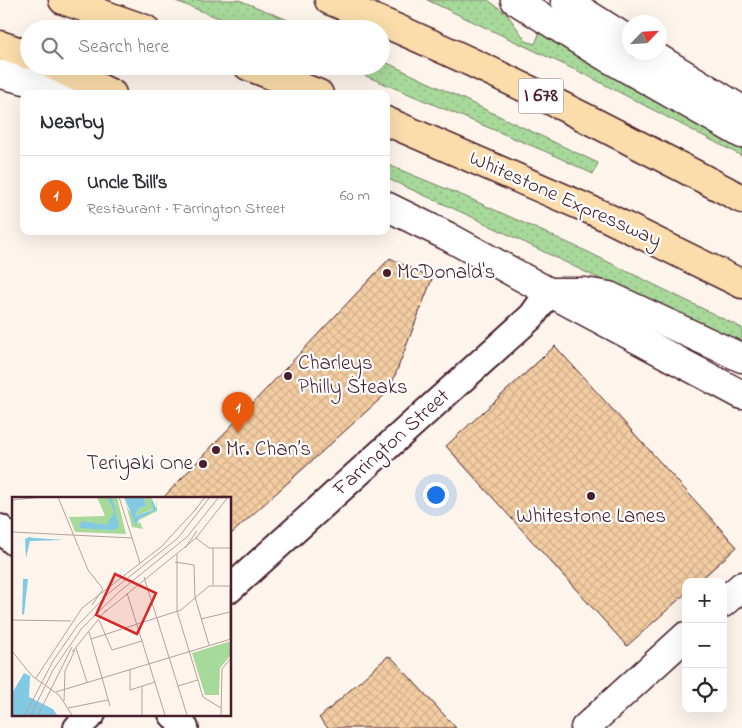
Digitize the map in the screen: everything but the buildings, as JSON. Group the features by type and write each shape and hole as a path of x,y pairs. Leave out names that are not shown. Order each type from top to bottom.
{"highway":[{"path":"54,0 111,16"},
{"path":"63,0 121,20"},
{"name":"I 678","path":"332,1 377,20"},
{"name":"I 678","path":"390,26 609,129 742,199"},
{"path":"0,45 20,53"},
{"path":"73,75 104,90"},
{"path":"271,75 309,90"},
{"name":"Whitestone Expressway","path":"390,123 521,179 742,284"}],"main road":[{"path":"515,0 598,52 742,134"},
{"path":"565,0 622,36"},
{"path":"661,60 742,110"},
{"path":"0,74 65,90"},
{"path":"390,208 455,240 742,396"},
{"path":"549,292 585,292 609,296 742,358"},
{"path":"727,599 742,586"},
{"path":"585,728 682,640"}],"street":[{"name":"Farrington Street","path":"231,588 532,316 549,292"},
{"path":"0,528 12,540"},
{"path":"77,728 90,716"},
{"path":"174,716 184,728"}],"green space":[{"path":"173,0 239,0 288,20 224,20"},
{"path":"427,0 488,0 507,14 526,41 535,44 540,32 648,93 742,142 742,156 586,75"},
{"path":"390,64 598,163 593,174 549,153 363,75 390,75"},
{"path":"390,166 466,197 586,251 742,328 742,348 472,217 390,180"}],"place":[{"name":"McDonald's","path":"387,273"},
{"name":"Charleys Philly Steaks","path":"288,376"},
{"name":"Uncle Bill’s","path":"238,433"},
{"name":"Mr. Chan’s","path":"216,450"},
{"name":"Teriyaki One","path":"203,464"},
{"name":"Whitestone Lanes","path":"591,496"}]}
